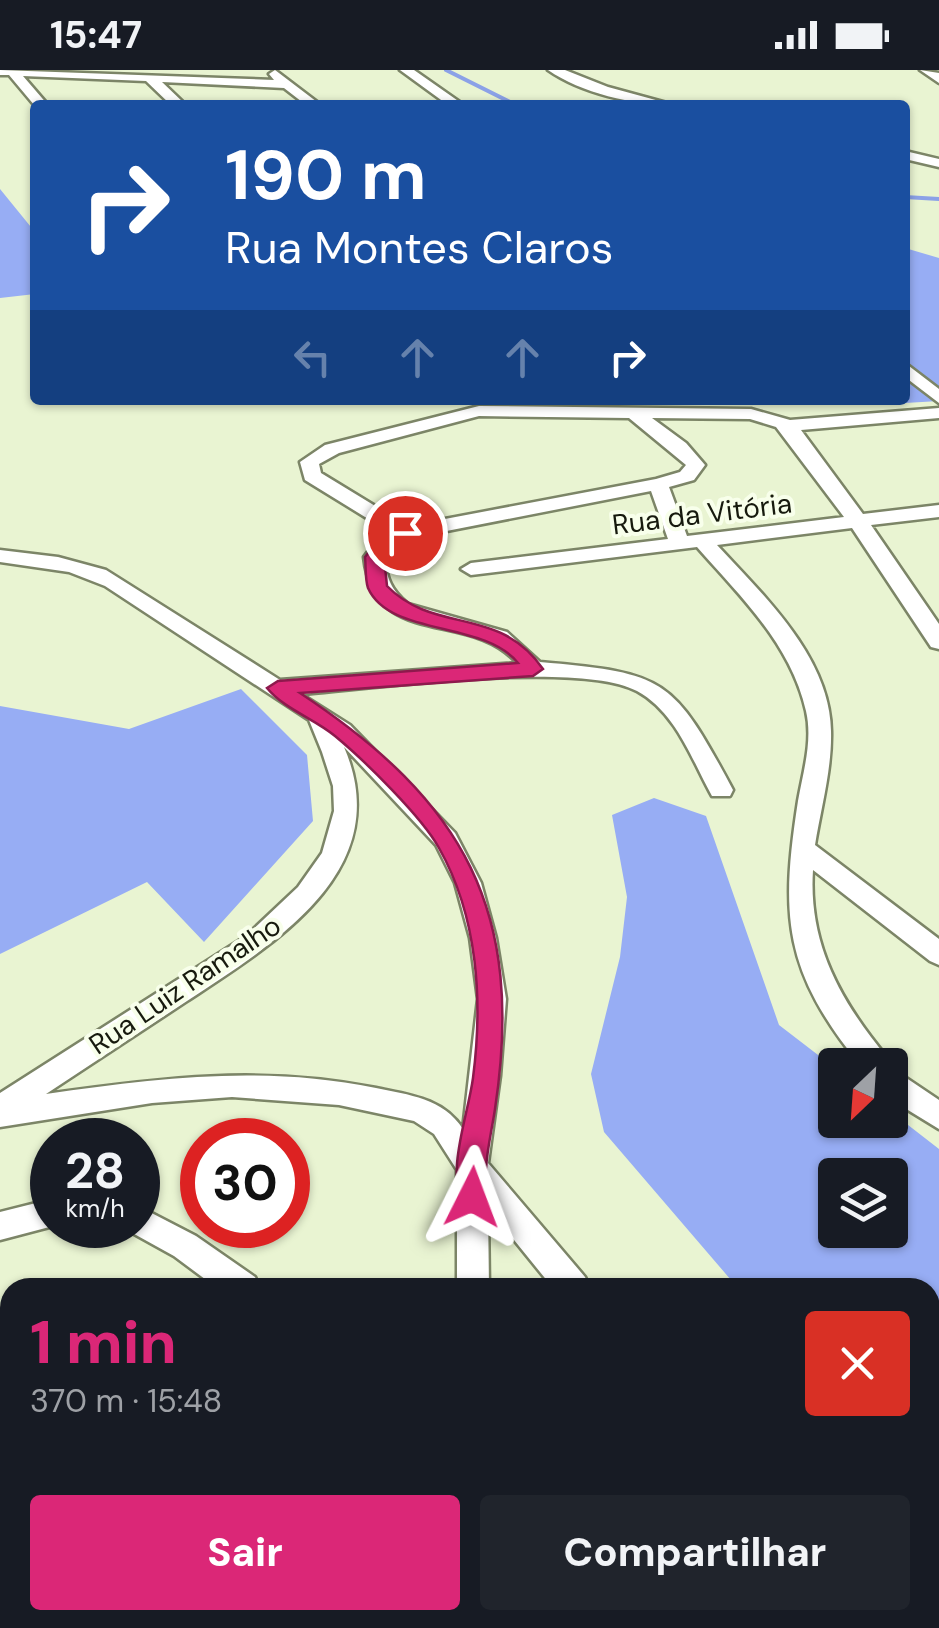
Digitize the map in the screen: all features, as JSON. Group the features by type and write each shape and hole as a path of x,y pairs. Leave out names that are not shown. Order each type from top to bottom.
{"street":[{"path":"199,70 280,77 308,100"},
{"path":"406,70 449,100"},
{"path":"554,70 604,90 646,100"},
{"path":"926,70 939,79"},
{"path":"0,71 150,78 280,77"},
{"path":"12,71 37,100"},
{"path":"150,78 174,100"},
{"path":"910,156 939,162"},
{"path":"910,372 939,398"},
{"path":"405,533 312,476 310,462 332,449 453,414 526,406 635,414 750,414 788,426 939,412"},
{"path":"533,669 514,646 497,636 414,614 390,601 377,587 374,557 383,545 405,533 687,476 696,465 635,414"},
{"path":"788,426 860,522 939,642"},
{"path":"658,484 692,544 794,650 812,687 820,718 818,747 798,886 808,959 863,1048"},
{"name":"Rua da Vitória","path":"470,569 939,511"},
{"path":"0,556 93,570 342,731 446,838 468,882 483,938 492,1000 486,1076 472,1167 474,1278"},
{"path":"278,688 533,669 618,676 644,686 668,702 720,790"},
{"name":"Rua Luiz Ramalho","path":"0,1112 255,943 290,912 324,873 346,816 345,784 320,719"},
{"path":"803,848 939,954"},
{"name":"Rua Luiz Ramalho","path":"0,1112 152,1091 232,1085 339,1093 422,1110 444,1126 559,1278"},
{"path":"908,1096 939,1116"},
{"path":"0,1226 30,1218"},
{"path":"160,1232 230,1278"}],"shaded area":[{"path":"0,189 30,226 30,295 0,298"},
{"path":"910,249 939,258 939,401 910,403"},
{"path":"241,689 307,755 313,821 204,942 147,882 0,954 0,706 129,729"},
{"path":"654,798 706,816 779,1025 818,1055 818,1138 908,1138 908,1125 939,1149 939,1278 729,1278 604,1132 591,1074 620,957 627,897 612,815"}],"waterway":[{"path":"446,70 506,100"},
{"path":"910,197 939,199"}],"route":[{"path":"405,533 392,538 374,557 377,587 390,601 460,630 497,636 514,646 533,669 278,688 342,731 405,793 446,838 468,882 483,938 492,1000 486,1076 472,1167 472,1197"}]}
